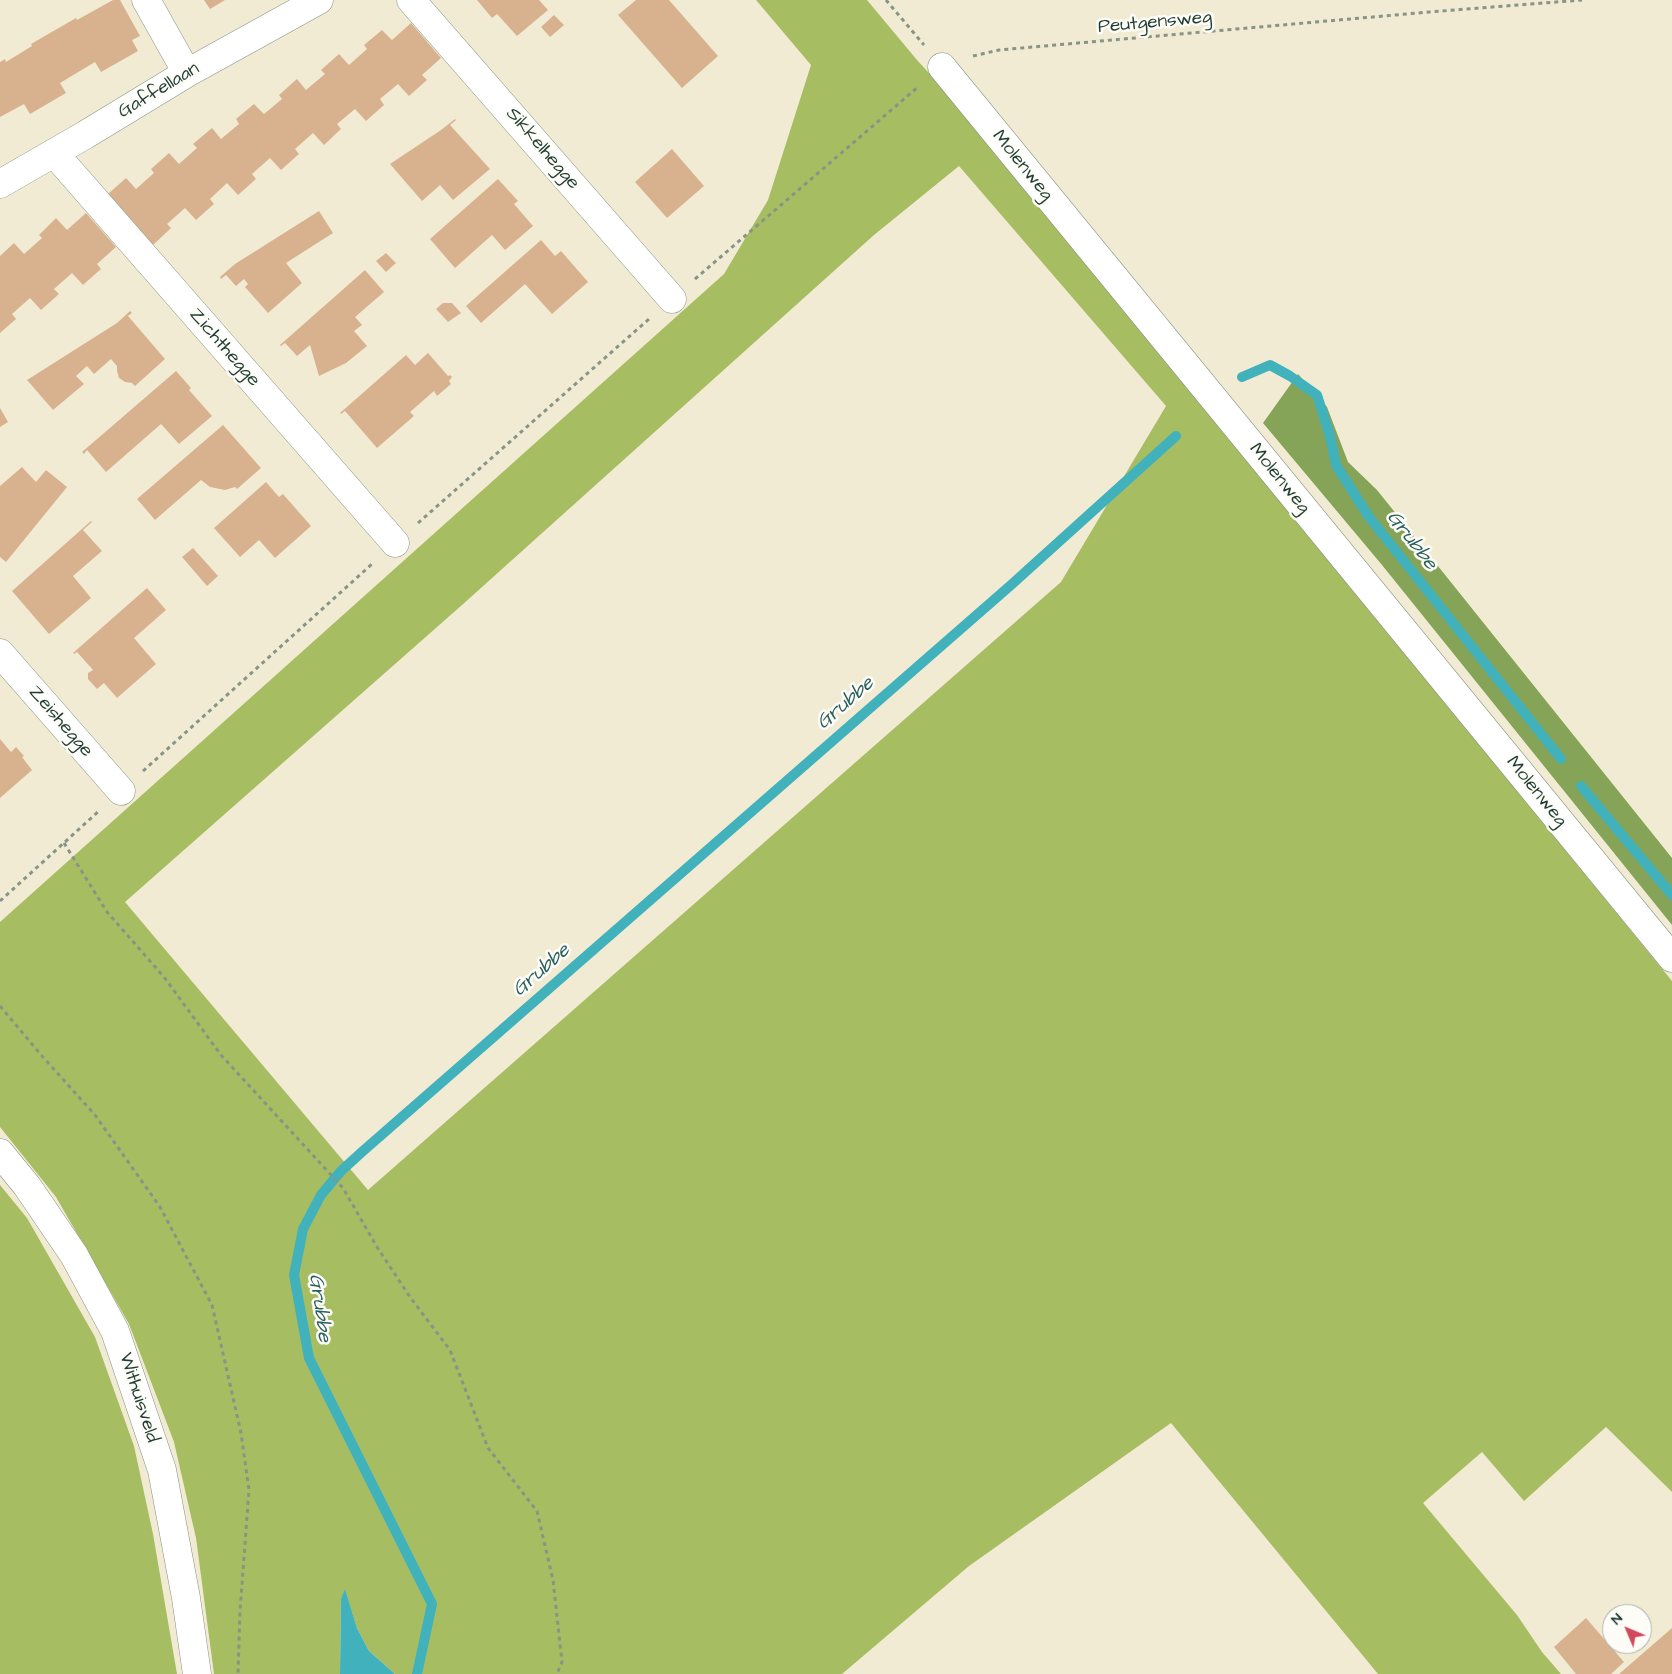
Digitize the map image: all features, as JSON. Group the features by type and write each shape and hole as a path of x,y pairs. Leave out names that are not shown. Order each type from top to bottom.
{"street":[{"path":"146,0 187,73"},
{"name":"Gaffellaan","path":"0,184 187,73 319,0"},
{"name":"Sikkelhegge","path":"411,0 672,299"},
{"name":"Molenweg","path":"942,66 1201,385 1672,958"},
{"name":"Zichthegge","path":"54,153 395,543"},
{"name":"Zeishegge","path":"0,653 121,792"},
{"name":"Withuisveld","path":"0,1153 27,1186 74,1256 115,1331 162,1470 186,1598 197,1674"}],"path":[{"path":"0,901 395,543 672,299 942,66 886,0"},
{"name":"Peutgensweg","path":"942,66 999,50 1582,0"},
{"path":"64,843 106,912 164,977 221,1055 343,1188 377,1247 410,1297 450,1350 488,1448 536,1511 553,1580 562,1662 557,1674"},
{"path":"0,1006 95,1115 160,1207 212,1305 241,1433 249,1490 240,1612 238,1674"}],"green space":[{"path":"756,0 867,0 917,60 984,133 1672,981 1672,1492 1606,1427 1524,1501 1482,1452 1423,1503 1517,1615 1542,1652 1561,1674 1378,1674 1171,1423 969,1566 842,1674 395,1674 369,1651 357,1628 345,1590 341,1598 340,1674 214,1674 196,1538 174,1442 129,1324 56,1197 0,1127 0,922 724,274 768,200 811,65","holes":["959,166 1166,406 1061,582 368,1190 125,902 462,605 874,235"]},
{"path":"1298,374 1327,407 1348,462 1377,490 1672,858 1672,925 1382,565 1263,423"},
{"path":"0,1185 27,1218 95,1337 134,1446 153,1534 177,1674 0,1674"}],"water":[{"path":"345,1589 357,1628 369,1651 395,1674 340,1674 341,1598"}],"building":[{"path":"113,0 120,0 140,36 132,40 138,51 101,72 95,62 60,83 66,93 30,114 24,104 0,117 0,62 5,59 6,62 32,46 31,44 76,18 77,20"},
{"path":"204,0 225,0 210,9"},
{"path":"477,0 539,0 548,10 517,36 497,14 492,18"},
{"path":"636,0 669,0 718,56 682,88 618,15"},
{"path":"554,15 564,25 550,37 541,27"},
{"path":"411,23 441,58 422,75 427,80 409,96 398,84 380,99 384,105 366,121 355,109 337,124 341,129 324,145 313,133 295,149 299,154 281,170 270,158 252,174 256,179 238,195 227,183 210,199 214,204 196,220 185,208 167,224 171,228 153,245 108,194 126,178 136,189 154,173 151,169 169,153 179,164 197,148 193,144 212,128 221,139 239,124 236,119 254,104 264,114 282,99 279,95 297,79 306,90 325,74 321,70 339,54 349,65 367,49 364,45 382,30 392,40"},
{"path":"455,119 450,125 490,169 453,200 440,185 422,201 390,164"},
{"path":"672,149 704,186 667,218 635,182"},
{"path":"498,179 518,201 514,204 533,226 505,250 492,235 455,268 430,239"},
{"path":"319,211 333,233 286,263 302,283 268,313 245,287 248,284 244,279 236,286 226,275 221,279 220,277 235,264"},
{"path":"86,213 116,247 97,264 101,269 83,285 72,273 54,289 59,294 41,310 30,298 12,314 16,319 0,333 0,256 14,243 24,254 42,238 39,235 56,218 67,230"},
{"path":"541,240 555,256 561,251 588,282 552,314 525,284 481,323 466,306"},
{"path":"386,253 396,263 386,272 376,261"},
{"path":"365,270 384,292 355,317 362,325 354,331 367,346 346,363 319,376 310,345 297,356 285,343 280,345"},
{"path":"443,303 452,303 461,313 448,322 436,309"},
{"path":"130,311 132,313 128,316 165,359 135,386 119,378 117,366 111,359 94,374 87,366 76,376 84,384 53,410 27,380 117,323"},
{"path":"428,353 448,376 452,377 449,381 451,384 437,396 434,391 410,412 414,416 377,448 345,411 340,413 406,355 415,365"},
{"path":"176,371 191,388 189,390 212,416 179,444 161,424 106,472 87,450 84,454 82,452"},
{"path":"0,408 8,422 0,427"},
{"path":"223,425 261,468 237,489 235,487 225,490 210,487 201,480 155,520 137,499"},
{"path":"22,467 36,482 46,470 67,487 6,562 0,557 0,486"},
{"path":"266,482 279,497 283,494 311,526 275,558 259,540 240,557 214,528"},
{"path":"91,521 83,530 102,551 73,576 91,598 49,634 12,591"},
{"path":"193,548 218,576 207,586 182,557"},
{"path":"147,588 166,610 134,638 156,664 117,698 104,683 97,689 88,679 88,673 93,670 77,652 73,653"},
{"path":"0,739 11,752 16,747 32,770 0,798"},
{"path":"1586,1618 1602,1637 1602,1654 1617,1654 1624,1662 1611,1674 1576,1674 1554,1647"},
{"path":"1672,1628 1672,1674 1619,1674 1642,1654 1652,1654 1652,1645"}],"waterway":[{"name":"Grubbe","path":"1242,377 1270,365 1317,395 1330,436 1336,465 1369,517 1561,759"},
{"name":"Grubbe","path":"417,1674 432,1604 309,1358 294,1275 303,1229 321,1195 341,1171 363,1151 1011,585 1176,436"},
{"name":"Grubbe","path":"1581,786 1672,895"}]}
